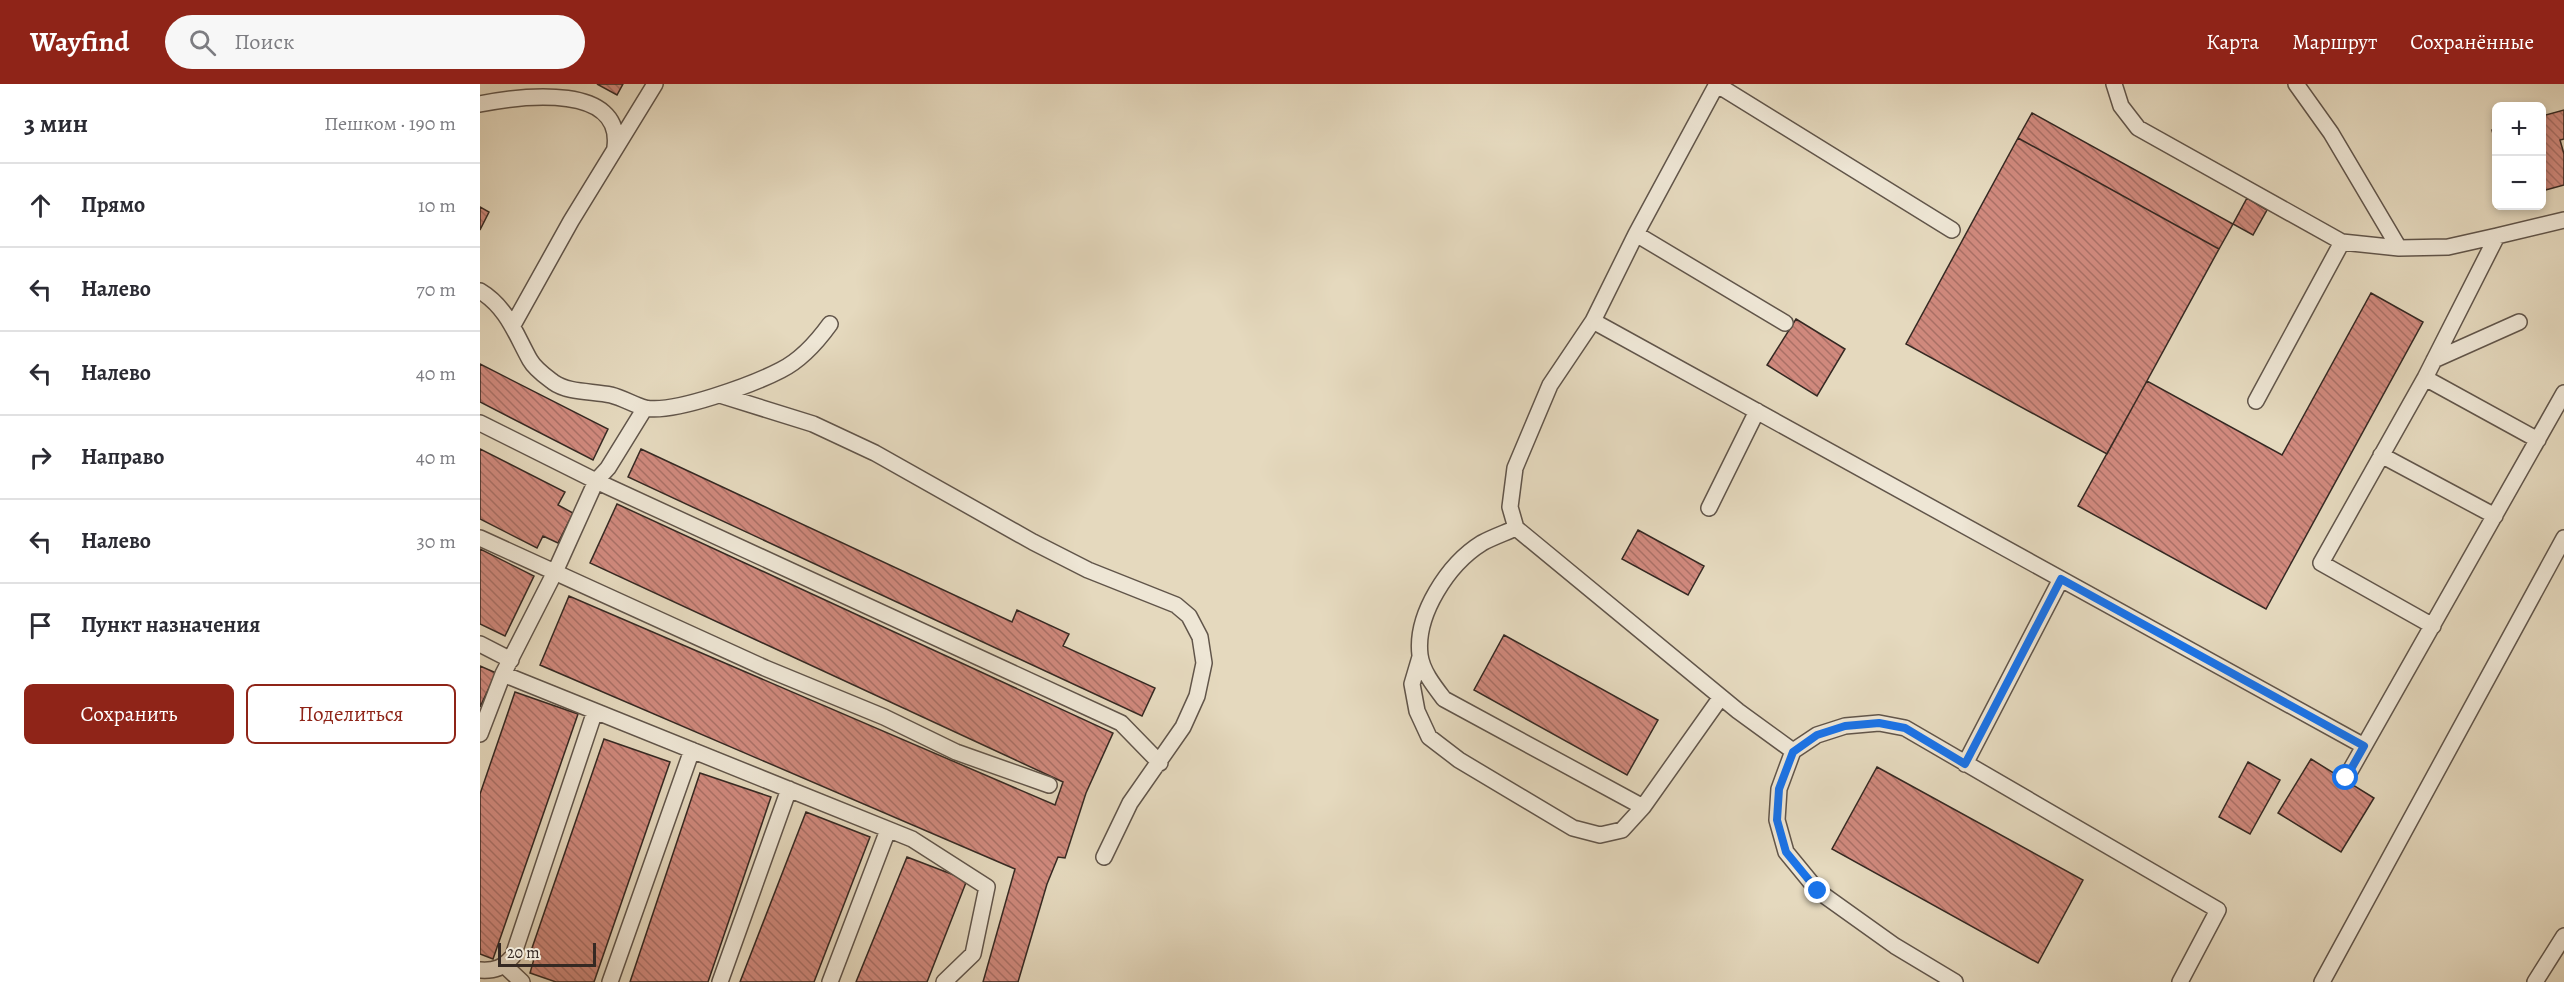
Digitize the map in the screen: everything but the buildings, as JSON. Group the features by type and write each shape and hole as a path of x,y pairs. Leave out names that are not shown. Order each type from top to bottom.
{"lane":[{"path":"513,325 614,150 655,84"},
{"path":"1793,752 1722,697 1516,528 1510,507 1515,468 1550,385 1593,321 1636,234 1716,84 1952,230"},
{"path":"2115,84 2121,106 2138,128 2342,242 2399,248 2448,247 2564,220"},
{"path":"2296,84 2331,133 2399,248"},
{"path":"480,104 543,92 573,93 590,97 603,105 612,118 616,132 614,150"},
{"path":"1636,234 1785,322"},
{"path":"2433,626 2321,563 2425,378 2497,236"},
{"path":"2256,401 2342,242"},
{"path":"480,291 487,295 513,325 531,362 556,384 571,389 613,395 645,408 663,409 720,395 782,370 816,344 830,324"},
{"path":"1593,321 2364,746"},
{"path":"2434,360 2519,322"},
{"path":"2425,378 2538,440"},
{"path":"2346,778 2564,393"},
{"path":"720,395 813,424 875,453 975,511 1088,570 1176,605 1189,616 1200,637 1204,663 1197,696 1184,727 1130,803 1104,857"},
{"path":"480,734 507,667 555,572 597,481 608,468 645,408"},
{"path":"1709,508 1757,411"},
{"path":"480,423 597,481 1121,723 1160,763"},
{"path":"2381,455 2494,516"},
{"path":"1516,528 1481,544 1444,578 1420,626 1420,657 1412,684 1418,711 1429,737 1459,760 1573,828 1600,835 1622,830 1643,807 1722,697"},
{"path":"480,538 765,668 884,717 956,752 1049,785"},
{"path":"2322,982 2564,538"},
{"path":"1965,764 2061,579"},
{"path":"480,644 507,667 595,711 912,839 987,887 973,954 944,982"},
{"path":"1420,657 1431,682 1444,699 1643,807"},
{"path":"480,970 491,971 505,966 513,956 595,711"},
{"path":"1955,982 1895,945 1818,891 1786,852 1777,820 1779,789 1793,752 1817,735 1845,726 1879,723 1905,728 2218,910 2180,982"},
{"path":"610,982 692,750"},
{"path":"720,982 789,789"},
{"path":"830,982 888,830"},
{"path":"2535,982 2564,936"},
{"path":"505,966 522,982"}],"route":[{"path":"1818,891 1786,852 1777,820 1779,789 1793,752 1817,735 1845,726 1879,723 1905,728 1965,764 2061,579 2364,746 2346,778"}]}
